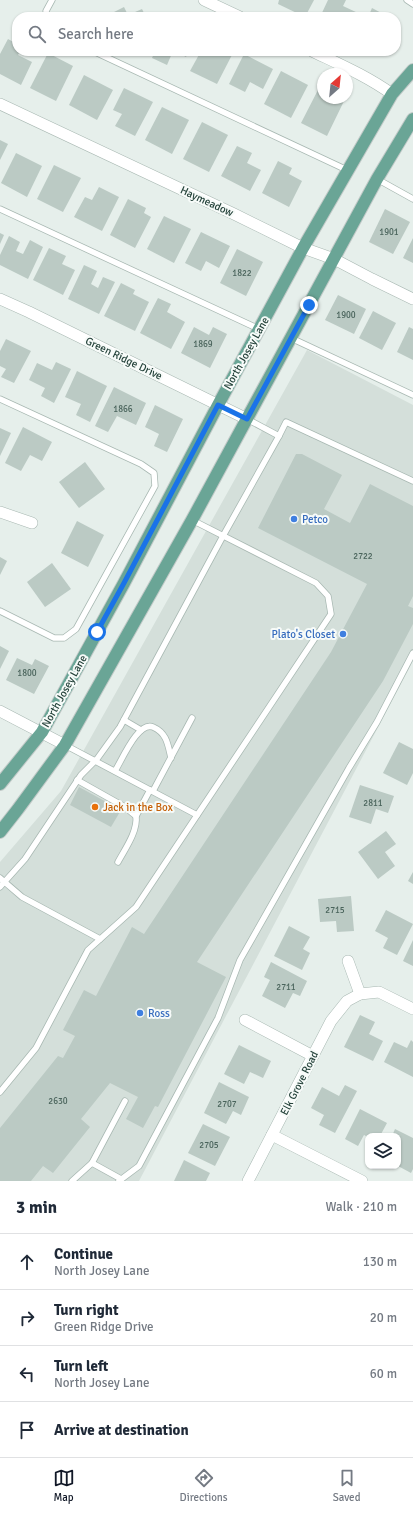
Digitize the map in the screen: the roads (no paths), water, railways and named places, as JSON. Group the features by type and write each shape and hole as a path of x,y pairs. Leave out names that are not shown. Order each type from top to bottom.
{"main road":[{"name":"North Josey Lane","path":"0,784 42,732 124,583 303,248 392,94 413,70"},
{"path":"0,832 65,745 192,520 377,179 413,119"}],"street":[{"path":"204,0 229,12"},
{"path":"322,56 358,73 392,94"},
{"name":"Haymeadow","path":"0,104 303,248 334,259 413,299"},
{"name":"Green Ridge Drive","path":"0,299 247,419"},
{"path":"0,512 32,523"},
{"path":"0,711 65,745"},
{"path":"348,961 360,994"},
{"name":"Elk Grove Road","path":"248,1181 331,1021 339,1009 347,1001 360,994 379,992 413,1009"},
{"path":"245,1020 313,1056"},
{"path":"272,1135 362,1181"}],"lane":[{"path":"46,12 52,0"},
{"path":"407,0 413,4"},
{"path":"104,56 348,170"},
{"path":"377,179 413,199"},
{"path":"0,209 259,329"},
{"path":"291,338 413,395"},
{"path":"0,399 141,464 154,473 155,486 76,629 64,638 54,638 0,611"},
{"path":"247,419 279,436"},
{"path":"100,939 22,898 2,882 25,859 77,780 95,761 124,720 286,422 413,480"},
{"path":"0,1092 36,1048 88,950 136,907 331,614 328,596 316,583 192,520"},
{"path":"92,1163 120,1180 139,1166 218,1018 240,960 349,768 378,722 413,653"},
{"path":"118,862 135,828 137,822 136,816 171,758 192,718"},
{"path":"124,720 141,730"},
{"path":"115,771 135,736 141,730 150,726 160,731 166,739 171,758"},
{"path":"65,745 197,815"},
{"path":"77,780 125,807 136,816"},
{"path":"72,1181 92,1163 125,1101"}],"place":[{"name":"Petco","path":"294,519"},
{"name":"Plato's Closet","path":"343,634"},
{"name":"Jack in the Box","path":"95,807"},
{"name":"Ross","path":"140,1013"}]}
